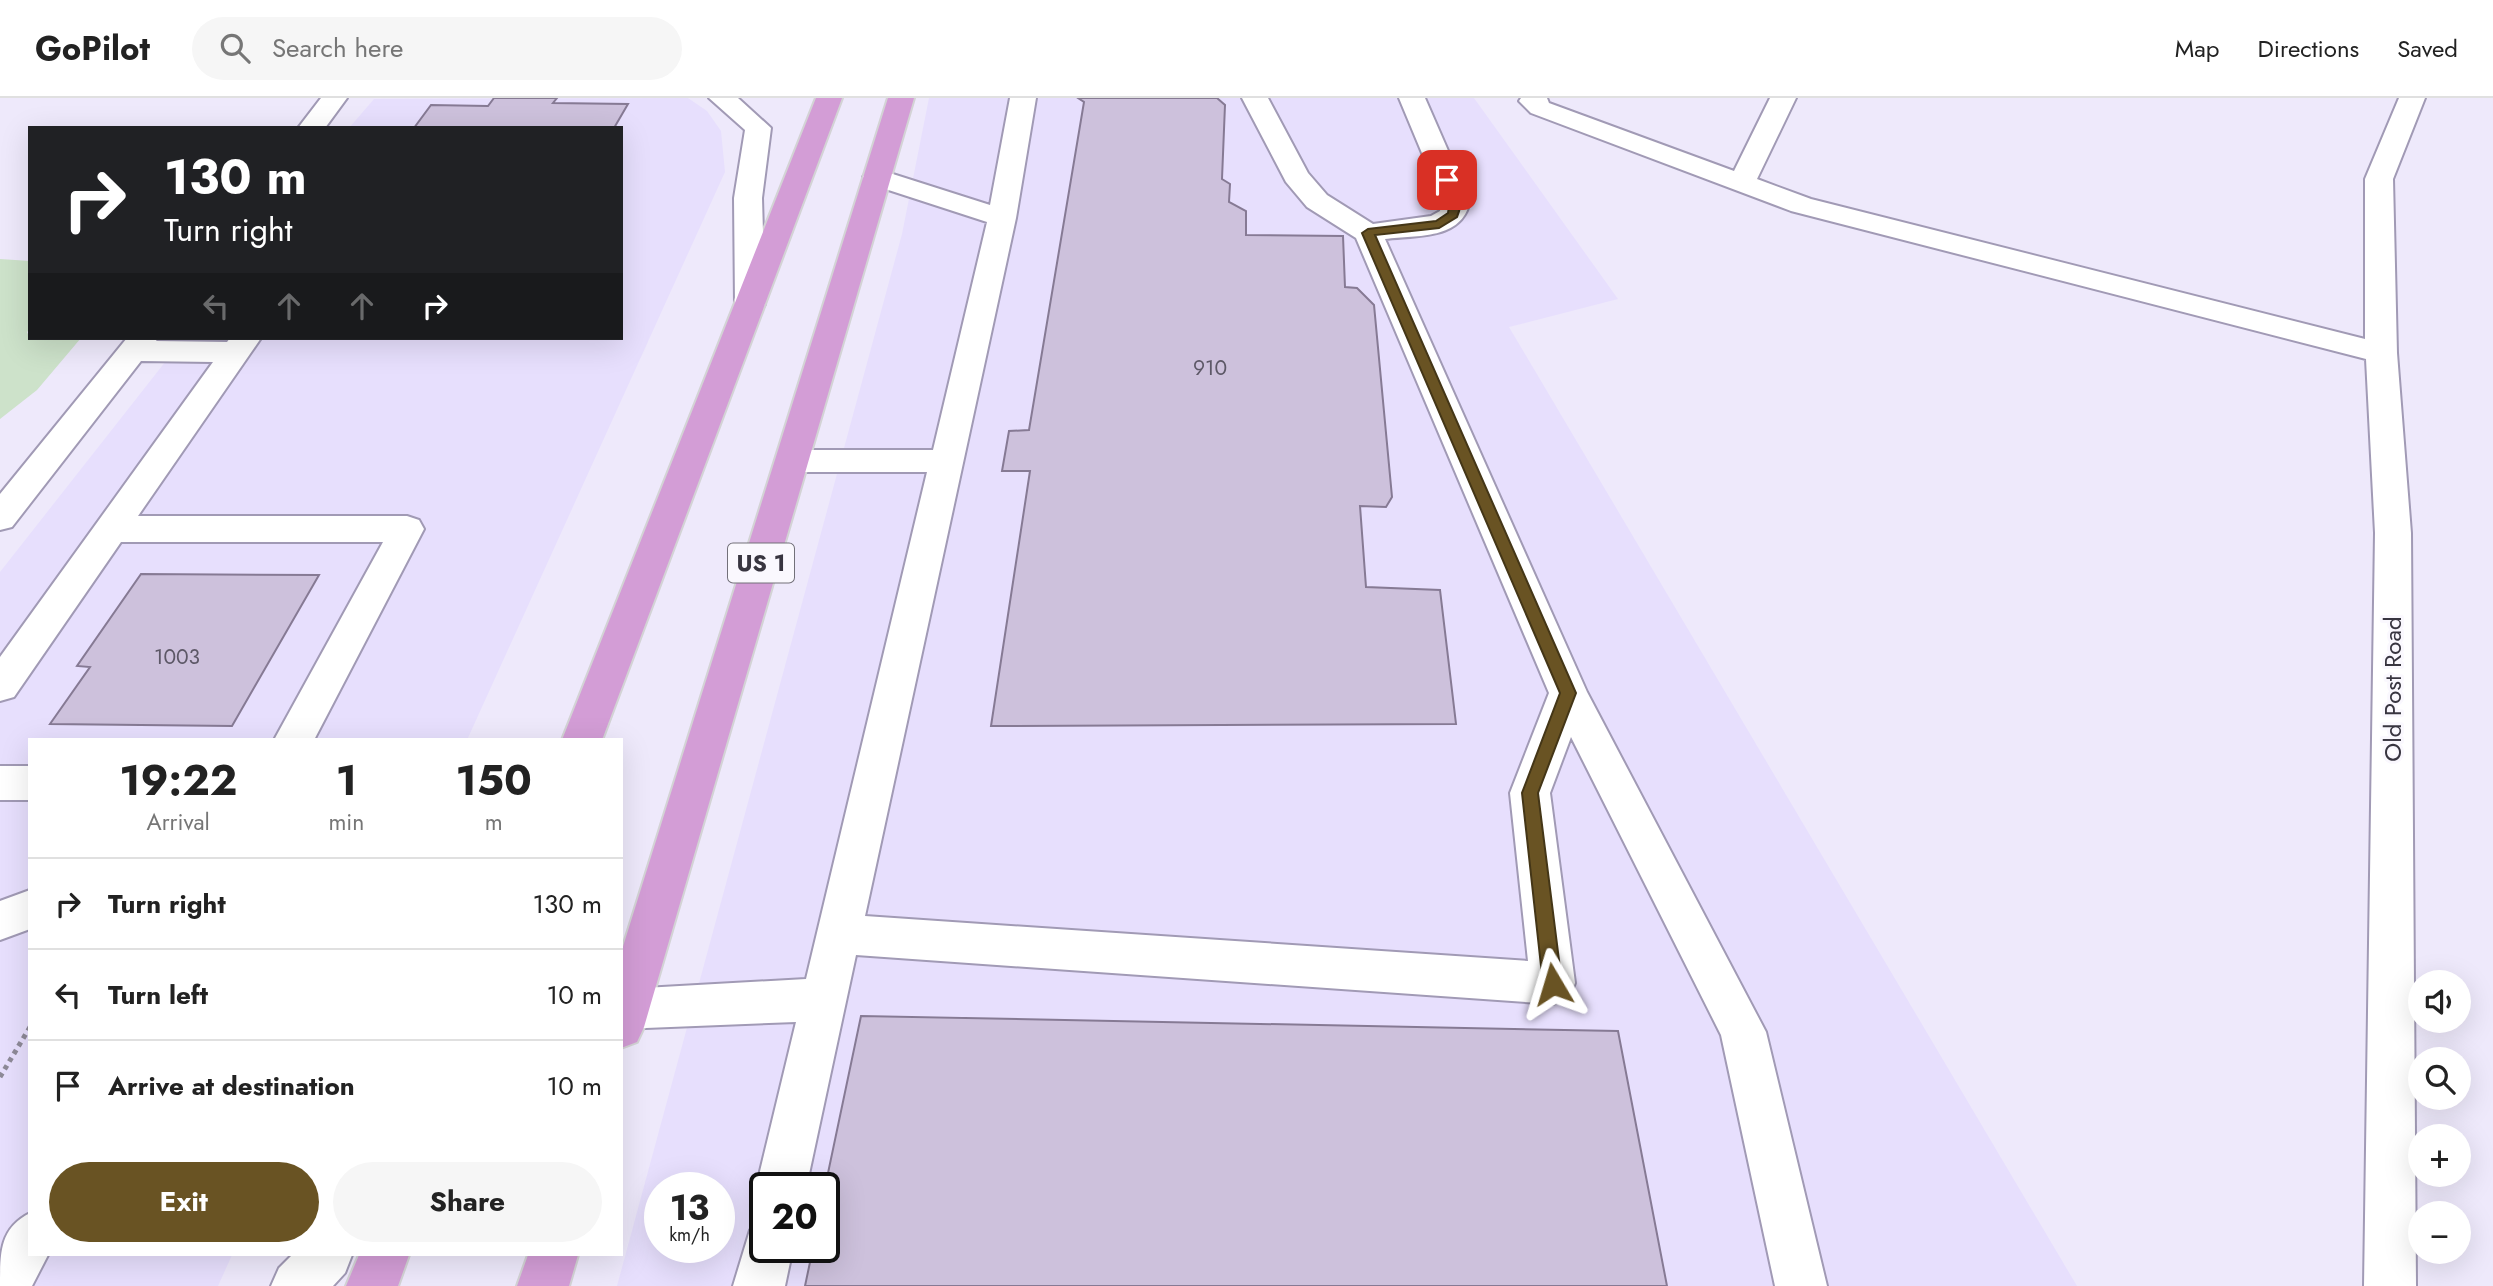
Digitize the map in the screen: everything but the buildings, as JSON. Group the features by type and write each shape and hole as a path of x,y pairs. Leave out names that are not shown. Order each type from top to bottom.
{"highway":[{"path":"583,738 829,98"},
{"name":"US 1","path":"624,1019 901,98"},
{"path":"372,1286 384,1256"},
{"path":"543,1286 553,1256"}],"street":[{"path":"313,126 334,98"},
{"path":"722,98 758,128 748,198 750,304"},
{"path":"785,1172 1002,218 1023,98"},
{"path":"1255,98 1296,176 1317,201 1368,233 1568,693 1743,1032 1801,1286"},
{"path":"1368,233 1439,224 1453,215 1456,201 1412,98"},
{"path":"1534,98 1532,101 1540,108 1801,205 2381,353"},
{"path":"1742,183 1783,98"},
{"name":"Old Post Road","path":"2390,1286 2393,533 2381,353 2379,179 2412,98"},
{"path":"877,177 1002,218"},
{"path":"0,518 137,345 241,345"},
{"path":"0,685 241,345"},
{"path":"792,461 947,461"},
{"path":"110,529 407,529 294,738"},
{"path":"840,934 1553,984 1530,793 1568,693"},
{"path":"0,783 28,783"},
{"path":"0,921 28,910"},
{"path":"624,1019 825,999"},
{"path":"4,1286 28,1242"},
{"path":"297,1286 326,1256"},
{"path":"759,1286 764,1263"}],"path":[{"path":"0,1077 28,1030"}],"shaded area":[{"path":"688,98 707,111 721,131 725,172 468,738 28,738 28,1256 232,1256 218,1286 0,1286 0,572 182,340 623,340 623,126 351,126 374,99"},
{"path":"929,98 1474,98 1618,299 1509,327 2077,1286 617,1286 644,1186 644,1263 735,1263 735,1172 648,1172 902,234"}],"green space":[{"path":"0,259 28,261 28,340 79,340 37,390 0,419"}],"route":[{"path":"1447,180 1456,201 1453,215 1439,224 1368,233 1568,693 1530,793 1553,984"}]}
